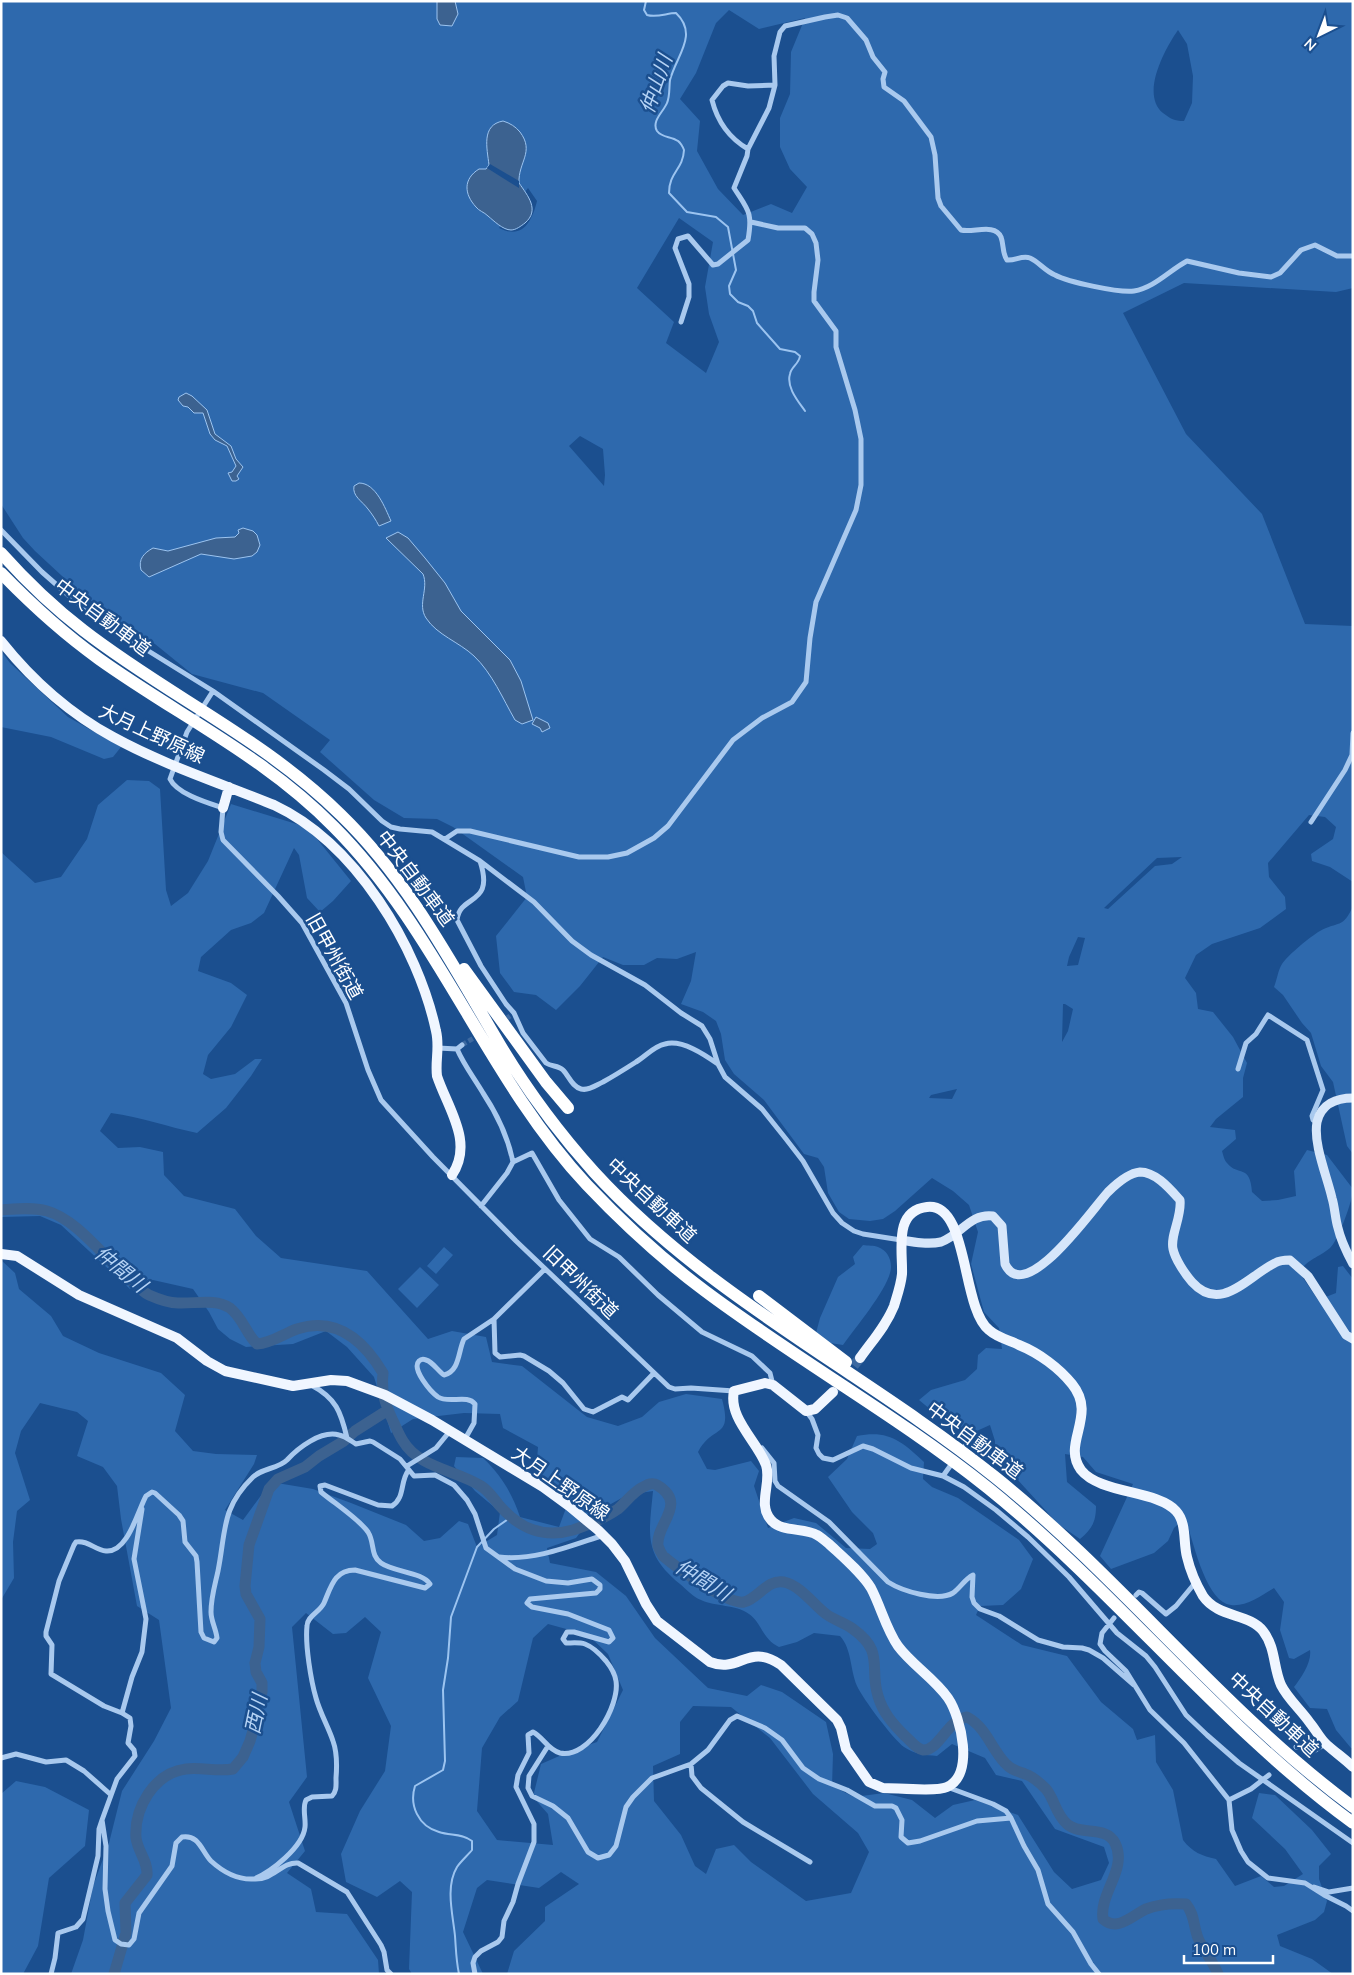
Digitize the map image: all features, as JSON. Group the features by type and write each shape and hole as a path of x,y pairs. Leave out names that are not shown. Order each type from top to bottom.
{"highway":[{"name":"中央自動車道","path":"1,553 32,586 81,629 136,667 251,740 341,814 366,841 409,894 450,958 523,1081 568,1141 620,1200 649,1227 710,1278 751,1308 956,1447 1044,1518 1257,1725 1315,1777 1353,1807"},
{"name":"中央自動車道","path":"1,573 24,597 71,638 129,679 245,753 305,800 348,841 376,872 419,932 490,1054 533,1119 582,1180 641,1239 696,1284 904,1425 988,1488 1063,1554 1249,1736 1308,1787 1353,1822"},
{"path":"409,894 546,1082 568,1108"},
{"path":"759,1296 873,1384 916,1414 956,1447"}],"main road":[{"name":"大月上野原線","path":"1,641 41,686 85,720 113,737 140,750 284,810 304,822 333,846 370,888 411,954 429,1003 437,1032 436,1068 460,1136 459,1158 452,1175"},
{"path":"223,808 228,787"},
{"path":"1353,1098 1333,1101 1325,1107 1317,1122 1317,1138 1333,1198 1338,1229 1343,1245 1353,1264"},
{"path":"900,1240 920,1243 940,1242 977,1217 993,1216 1002,1226 1005,1264 1007,1268 1018,1275 1031,1273 1049,1260 1108,1192 1135,1173 1142,1172 1153,1175 1180,1200 1179,1219 1172,1240 1173,1250 1189,1279 1199,1290 1218,1295 1232,1291 1277,1261 1290,1260 1308,1276 1346,1335 1353,1339"},
{"path":"860,1358 884,1326 894,1304 902,1277 900,1240 903,1227 911,1214 926,1207 939,1209 948,1217 959,1238 974,1304 984,1326 992,1333 1020,1345 1049,1363 1073,1386 1080,1396 1083,1406 1075,1453 1080,1468 1093,1480 1162,1502 1177,1512 1183,1526 1187,1558 1204,1597 1216,1609 1258,1626 1264,1632 1271,1645 1282,1687 1325,1744 1353,1767"},
{"name":"大月上野原線","path":"1,1254 17,1256 79,1295 177,1338 217,1368 284,1385 339,1380 358,1384 402,1404 465,1439 570,1506 601,1532 626,1561 651,1612 668,1631 715,1664 730,1665 745,1658 760,1655 771,1658 780,1665 837,1720 846,1749 873,1785 883,1788 947,1787"},
{"path":"833,1392 815,1408 806,1410 773,1385 765,1383 734,1390 734,1406 767,1470 765,1504 771,1521 779,1526 817,1535 866,1581 898,1646 938,1687 954,1708 960,1729 964,1758 959,1778 947,1787"}],"street":[{"path":"681,322 690,292 689,284 675,248 678,239 688,236 713,265 718,264 748,240 751,222 747,206 734,188 748,149 769,108 775,85 774,56 780,32 785,26 838,15 847,18 866,40 873,57 885,72 883,79 884,87 904,101 931,137 935,155 938,198 941,206 955,226 961,230 968,232 996,230 1000,235 1004,256 1007,260 1012,261 1026,256 1032,258 1052,274 1063,279 1122,291 1134,291 1147,287 1187,261 1239,273 1270,276 1280,273 1301,250 1315,245 1337,256 1353,256"},
{"path":"748,149 722,126 712,100 723,86 728,83 748,86 775,85"},
{"path":"445,838 457,831 470,831 579,857 608,857 627,853 654,838 668,826 733,740 762,718 792,702 802,689 808,672 810,638 816,602 856,510 862,470 861,440 855,410 836,347 836,331 814,300 818,260 816,243 812,234 805,228 778,228 751,222"},
{"path":"1,530 42,572 82,606 113,629 212,693 324,770 391,827 432,832 445,838 480,861 534,902 572,942 591,955 645,985 681,1013 702,1026 710,1040 718,1064 725,1077 762,1109 803,1161 833,1213 842,1223 863,1234 900,1240"},
{"path":"212,693 187,732 170,775 171,782 180,790 223,808"},
{"path":"1311,822 1345,770 1352,755 1353,732"},
{"name":"旧甲州街道","path":"223,808 221,832 223,840 302,923 346,1003 378,1095 481,1206 672,1389 734,1390"},
{"path":"480,861 484,872 484,888 475,899 460,910 457,920 481,966 523,1033 546,1063 563,1069 580,1089 588,1089 608,1079 637,1062 656,1047 666,1043 686,1046 718,1064"},
{"path":"1238,1069 1246,1043 1256,1034 1268,1014 1307,1040 1323,1090 1312,1116 1313,1120 1317,1122"},
{"path":"438,1048 457,1049 462,1045"},
{"path":"457,1049 462,1062 484,1094 500,1123 513,1162"},
{"path":"481,1206 508,1173 513,1162 532,1154 559,1200 590,1239 619,1257 658,1295 702,1332 752,1356 770,1372 773,1385"},
{"path":"465,1439 474,1423 475,1404 469,1400 447,1400 440,1398 423,1380 417,1365 425,1359 444,1375 451,1373 456,1365 464,1338 494,1320 545,1269"},
{"path":"494,1320 496,1353 500,1356 524,1356 549,1371 563,1383 584,1409 589,1412 595,1411 622,1397 628,1400 654,1373"},
{"path":"309,1384 331,1397 340,1414 347,1438"},
{"path":"806,1410 812,1419 818,1435 816,1448 823,1458 833,1460 863,1446 911,1468 943,1476 964,1487 988,1504 1028,1537 1069,1577 1109,1624 1146,1656 1186,1715 1239,1763 1353,1843"},
{"path":"254,1879 272,1868 300,1842 305,1831 304,1806 306,1800 312,1797 332,1796 336,1790 335,1748 313,1688 306,1626 309,1619 324,1604 333,1581 346,1571 355,1570 426,1588 430,1584 422,1578 386,1566 374,1557 370,1535 367,1531 321,1492 320,1486 325,1485 378,1505 392,1506 398,1501 408,1467 436,1448 450,1431"},
{"path":"51,1974 55,1958 56,1936 58,1933 76,1927 83,1919 98,1856 99,1829 110,1794 116,1779 135,1756 134,1750 128,1743 130,1718 104,1706 51,1674 52,1645 46,1636 46,1632 60,1581 74,1545 76,1542 84,1542 107,1551 118,1548 126,1538 148,1493 156,1493 179,1515 182,1521 185,1542 196,1556 198,1562 201,1632 204,1638 214,1642 217,1638 211,1614 211,1598 218,1572 224,1526 234,1500 255,1475 285,1462 295,1450 325,1435 339,1435 356,1444 373,1442 392,1453 408,1467 414,1476 435,1476 444,1479 461,1492 475,1514 486,1548 516,1569 546,1581 568,1583 592,1579 600,1585 600,1589 596,1593 535,1598 527,1602 532,1607 568,1614 596,1624 610,1630 613,1635 612,1640 606,1642 574,1632 565,1634 563,1638 566,1643 587,1645 605,1659 615,1677 616,1691 614,1701 608,1716 586,1745 572,1752 559,1753 548,1746 536,1733 533,1732 528,1735 529,1753 518,1775 516,1787 535,1826 534,1842 513,1902 504,1921 502,1937 498,1942 481,1951 475,1957 473,1963 475,1974"},
{"path":"751,1439 772,1460 775,1481 778,1486 829,1522 888,1582 909,1590 942,1598 954,1592 973,1575 972,1597 974,1604 980,1609 999,1616 1038,1640 1063,1647 1089,1650 1118,1670 1134,1685"},
{"path":"943,1476 970,1440"},
{"path":"122,1713 132,1677 142,1652 146,1619 134,1559 142,1505"},
{"path":"499,1557 514,1559 534,1556 601,1532"},
{"path":"1136,1595 1139,1592 1142,1593 1166,1614 1176,1606 1196,1582"},
{"path":"1114,1618 1102,1633 1100,1644 1104,1651 1126,1671 1150,1710 1184,1743 1228,1800 1232,1830 1248,1862 1268,1878 1290,1880 1329,1892 1353,1888"},
{"path":"548,1746 529,1776 528,1788 532,1796 553,1806 568,1818 588,1852 598,1858 609,1856 616,1846 626,1807 633,1797 652,1778 691,1764 708,1750 730,1720 737,1716 765,1728 776,1736 789,1748 803,1768 819,1779 848,1790 875,1806 892,1806 896,1808 902,1820 901,1837 908,1843 920,1841 977,1820 1011,1818"},
{"path":"1296,1747 1300,1746 1312,1752 1325,1744"},
{"path":"1,1758 16,1754 46,1762 66,1760 84,1771 110,1794"},
{"path":"691,1764 692,1776 701,1788 743,1822 810,1862"},
{"path":"1228,1800 1251,1789 1269,1776"},
{"path":"947,1787 999,1806 1011,1818 1038,1870 1048,1904 1073,1932 1100,1974"},
{"path":"102,1820 106,1846 104,1882 106,1900 115,1940 121,1944 129,1945 134,1939 140,1914 172,1866 176,1844 182,1837 191,1837 212,1862 238,1878 264,1879 291,1863 298,1862 348,1892 381,1944 387,1970 391,1974"},
{"path":"1311,1886 1353,1912"}],"shaded area":[{"path":"1,1 1353,1 1353,288 1336,292 1184,283 1123,313 1186,434 1262,514 1305,624 1353,626 1353,882 1330,867 1312,861 1311,854 1333,839 1336,827 1325,817 1309,815 1268,863 1269,877 1285,897 1286,909 1260,928 1212,944 1196,955 1185,978 1196,993 1198,1009 1213,1012 1233,1037 1247,1063 1243,1078 1243,1097 1216,1119 1210,1127 1235,1130 1236,1139 1222,1151 1226,1162 1249,1177 1252,1192 1262,1201 1296,1196 1294,1171 1307,1150 1327,1155 1353,1189 1345,1220 1333,1244 1306,1264 1299,1272 1318,1300 1336,1293 1338,1267 1343,1266 1353,1279 1353,1748 1336,1730 1327,1709 1310,1708 1294,1687 1308,1665 1310,1650 1294,1659 1289,1658 1280,1630 1284,1602 1274,1588 1254,1600 1242,1604 1231,1605 1222,1601 1207,1582 1185,1518 1174,1528 1168,1541 1154,1553 1111,1569 1100,1556 1133,1484 1096,1472 1083,1457 1065,1454 1067,1482 1096,1506 1092,1525 1088,1532 1080,1539 1058,1524 995,1455 995,1441 990,1425 970,1434 954,1429 919,1400 931,1390 965,1380 977,1369 978,1355 986,1348 1002,1349 999,1328 984,1312 971,1264 978,1232 969,1205 953,1191 932,1178 895,1211 883,1219 870,1221 849,1219 839,1212 828,1193 824,1167 818,1158 804,1154 764,1100 734,1074 725,1060 721,1034 716,1021 703,1012 681,1004 691,981 696,952 677,959 657,958 644,965 623,965 603,957 580,986 556,1010 536,995 514,992 500,973 496,936 527,897 523,877 453,827 437,819 404,818 374,800 320,752 330,740 263,693 192,674 155,644 113,618 75,588 35,551 23,538 1,504","holes":["729,10 759,29 805,18 791,52 790,94 780,118 780,147 790,169 807,187 792,213 771,204 743,215 718,189 697,151 700,121 680,99 696,73 716,23","1178,30 1187,44 1193,76 1192,103 1184,121 1178,121 1163,113 1157,105 1154,95 1154,83 1157,72 1167,48","528,188 537,201 532,215 525,227 514,232 499,228","679,218 713,242 705,287 709,314 719,342 706,373 666,343 674,322 637,288","580,436 603,449 604,486 569,446","1182,857 1172,864 1155,866 1108,909 1104,908 1157,858","1078,937 1085,938 1078,965 1067,966","1063,1004 1073,1009 1068,1031 1062,1042","957,1089 952,1099 929,1098 931,1095"]},
{"path":"437,1 455,1 458,14 452,26 440,25 437,19"},
{"path":"503,121 517,128 526,145 519,183 529,198 532,208 532,213 525,223 517,229 511,230 502,227 477,208 467,192 470,177 479,169 486,169 489,165 488,132 496,123"},
{"path":"186,393 207,410 215,434 231,446 236,459 243,467 237,476 239,479 236,481 232,481 228,473 232,472 236,466 227,446 215,440 210,434 203,413 194,413 188,407 183,406 178,400 179,397"},
{"path":"359,483 365,484 375,492 383,503 391,521 379,526 366,506 354,493 354,486"},
{"path":"243,528 253,531 257,535 260,545 257,552 252,556 234,559 201,554 149,577 141,570 140,563 143,557 153,548 168,551 216,538 235,537 239,533 238,530"},
{"path":"398,532 408,538 445,583 461,611 510,660 521,681 533,720 522,724 515,720 497,686 474,656 442,634 426,618 423,607 425,585 423,574 386,538"},
{"path":"1,651 10,663 68,717 121,747 113,757 104,759 51,737 1,727"},
{"path":"536,717 548,723 550,728 542,732 540,728 532,724"},
{"path":"127,780 149,781 160,789 166,890 171,906 188,893 208,861 231,804 303,826 317,839 351,881 320,912 307,898 299,855 294,848 264,913 251,923 231,930 201,957 198,971 231,983 247,995 231,1027 208,1055 203,1074 211,1079 235,1074 255,1059 262,1059 226,1108 197,1133 111,1113 100,1131 118,1148 140,1147 163,1152 164,1175 184,1196 235,1209 256,1236 281,1258 367,1271 428,1339 452,1331 486,1337 492,1362 522,1366 587,1417 618,1426 642,1417 659,1402 686,1394 722,1399 725,1412 723,1426 704,1443 698,1452 707,1469 715,1470 751,1461 759,1471 754,1486 768,1528 794,1518 816,1523 846,1548 870,1549 877,1544 873,1533 852,1512 828,1477 847,1459 857,1436 886,1436 901,1443 924,1462 923,1479 932,1487 958,1498 1019,1540 1033,1559 1021,1589 1003,1605 980,1606 976,1615 1022,1645 1067,1656 1101,1702 1133,1729 1137,1740 1155,1735 1156,1762 1173,1790 1183,1840 1190,1848 1202,1855 1216,1859 1235,1886 1261,1876 1274,1887 1284,1886 1303,1874 1285,1849 1252,1818 1259,1793 1275,1795 1312,1830 1331,1854 1319,1866 1319,1879 1327,1901 1324,1912 1315,1920 1277,1935 1280,1946 1312,1959 1333,1974 507,1974 514,1951 545,1921 545,1907 579,1884 561,1872 539,1888 487,1880 477,1888 463,1932 483,1974 412,1974 409,1969 412,1892 400,1881 377,1897 346,1882 341,1854 360,1811 385,1771 391,1726 368,1678 381,1632 365,1617 346,1633 333,1634 306,1613 292,1627 307,1777 289,1802 305,1851 287,1873 311,1889 316,1912 347,1914 378,1960 379,1974 71,1974 83,1940 93,1886 109,1843 122,1791 154,1741 171,1708 159,1620 137,1606 117,1486 103,1467 77,1456 88,1421 77,1412 40,1403 21,1431 15,1453 30,1500 17,1511 13,1542 14,1578 1,1600 1,1260 15,1273 19,1289 51,1316 63,1336 99,1353 161,1373 185,1395 175,1431 193,1451 216,1454 257,1455 254,1464 225,1510 243,1520 271,1482 313,1489 351,1503 406,1525 424,1541 440,1538 459,1521 468,1524 477,1547 497,1535 500,1512 475,1491 454,1466 456,1457 483,1458 505,1485 520,1517 559,1527 569,1500 536,1472 538,1447 503,1428 500,1414 464,1413 413,1419 391,1433 374,1377 347,1347 326,1331 293,1344 246,1347 230,1339 218,1329 193,1289 153,1280 130,1289 61,1225 40,1216 1,1217 1,852 35,883 61,877 87,839 98,805","holes":["653,1491 650,1531 654,1553 668,1573 690,1593 698,1599 738,1609 749,1614 769,1640 779,1647 797,1642 814,1633 840,1636 847,1647 860,1692 899,1743 916,1753 937,1756 952,1744 985,1758 996,1775 1022,1781 1055,1829 1104,1847 1109,1863 1101,1880 1072,1889 1054,1872 1018,1815 975,1800 953,1805 935,1818 912,1800 884,1793 854,1797 832,1786 833,1754 826,1722 782,1692 761,1685 747,1696 708,1688 655,1638 626,1596 596,1572 550,1563 547,1548 576,1538 595,1513 627,1495","548,1624 588,1635 608,1654 623,1690 597,1742 541,1764 533,1797 548,1814 553,1845 497,1840 477,1811 482,1748 500,1717 518,1701 533,1638","693,1706 731,1707 770,1738 813,1794 858,1833 869,1852 851,1893 806,1901 751,1862 734,1845 716,1849 706,1874 695,1866 681,1835 654,1801 653,1766 680,1754 680,1722"]},
{"path":"1353,906 1353,1154 1347,1146 1333,1082 1321,1066 1311,1033 1283,995 1274,987 1285,960 1316,933 1343,921"},
{"path":"863,1245 876,1246 885,1251 890,1261 890,1273 882,1290 843,1345 830,1343 816,1333 820,1318 838,1277 855,1264 853,1257"},
{"path":"444,1247 453,1255 436,1274 427,1266"},
{"path":"420,1267 439,1285 417,1308 398,1289"},
{"path":"16,1781 45,1787 89,1810 85,1846 49,1878 38,1946 23,1974 1,1974 1,1794"}],"pier":[{"path":"490,164 519,181 519,188 487,168"}],"waterway":[{"name":"仲山川","path":"646,1 644,10 647,15 676,13 683,21 686,29 684,46 670,80 668,100 656,124 659,133 678,141 684,150 681,162 671,180 669,193 687,212 716,217 728,227 736,270 729,286 730,294 738,302 748,306 753,311 757,323 780,349 795,352 800,356 789,379 793,394 805,411"},
{"name":"仲間川","path":"1,1210 36,1209 58,1215 79,1230 137,1286 149,1295 171,1302 211,1302 224,1305 234,1312 257,1344 273,1340 297,1329 311,1326 325,1326 348,1334 367,1351 383,1373 383,1392 390,1415 400,1436 410,1450 428,1463 481,1486 515,1520 532,1530 551,1533 579,1528 618,1509 640,1489 650,1484 657,1485 666,1492 670,1499 671,1507 658,1538 658,1546 663,1556 702,1584 726,1598 736,1601 744,1602 749,1600 773,1583 784,1582 790,1584 801,1591 826,1614 853,1629 863,1637 873,1653 876,1686 883,1708 893,1723 913,1744 923,1750 929,1749 960,1719 967,1717 974,1721 1007,1765 1014,1770 1031,1776 1046,1789 1067,1824 1079,1830 1106,1834 1115,1843 1118,1862 1105,1900 1103,1919 1108,1923 1114,1924 1151,1907 1166,1904 1186,1904 1192,1916 1198,1938 1218,1974"},
{"name":"西川","path":"114,1974 126,1933 125,1903 147,1875 146,1865 136,1838 136,1827 138,1815 148,1794 164,1777 175,1772 186,1769 233,1769 243,1757 250,1741 254,1727 255,1704 262,1692 262,1683 256,1672 255,1663 259,1647 260,1619 246,1594 245,1586 249,1545 269,1489 278,1479 305,1467 388,1410"},
{"path":"459,1974 451,1901 451,1883 457,1867 472,1850 472,1841 464,1837 439,1832 426,1825 414,1807 413,1793 415,1786 443,1770 445,1761 443,1690 451,1617 477,1547 494,1529 511,1517"}],"tunnel":[{"path":"501,1022 510,1016"},
{"path":"462,1045 479,1035"},
{"path":"835,1389 860,1358"}]}
